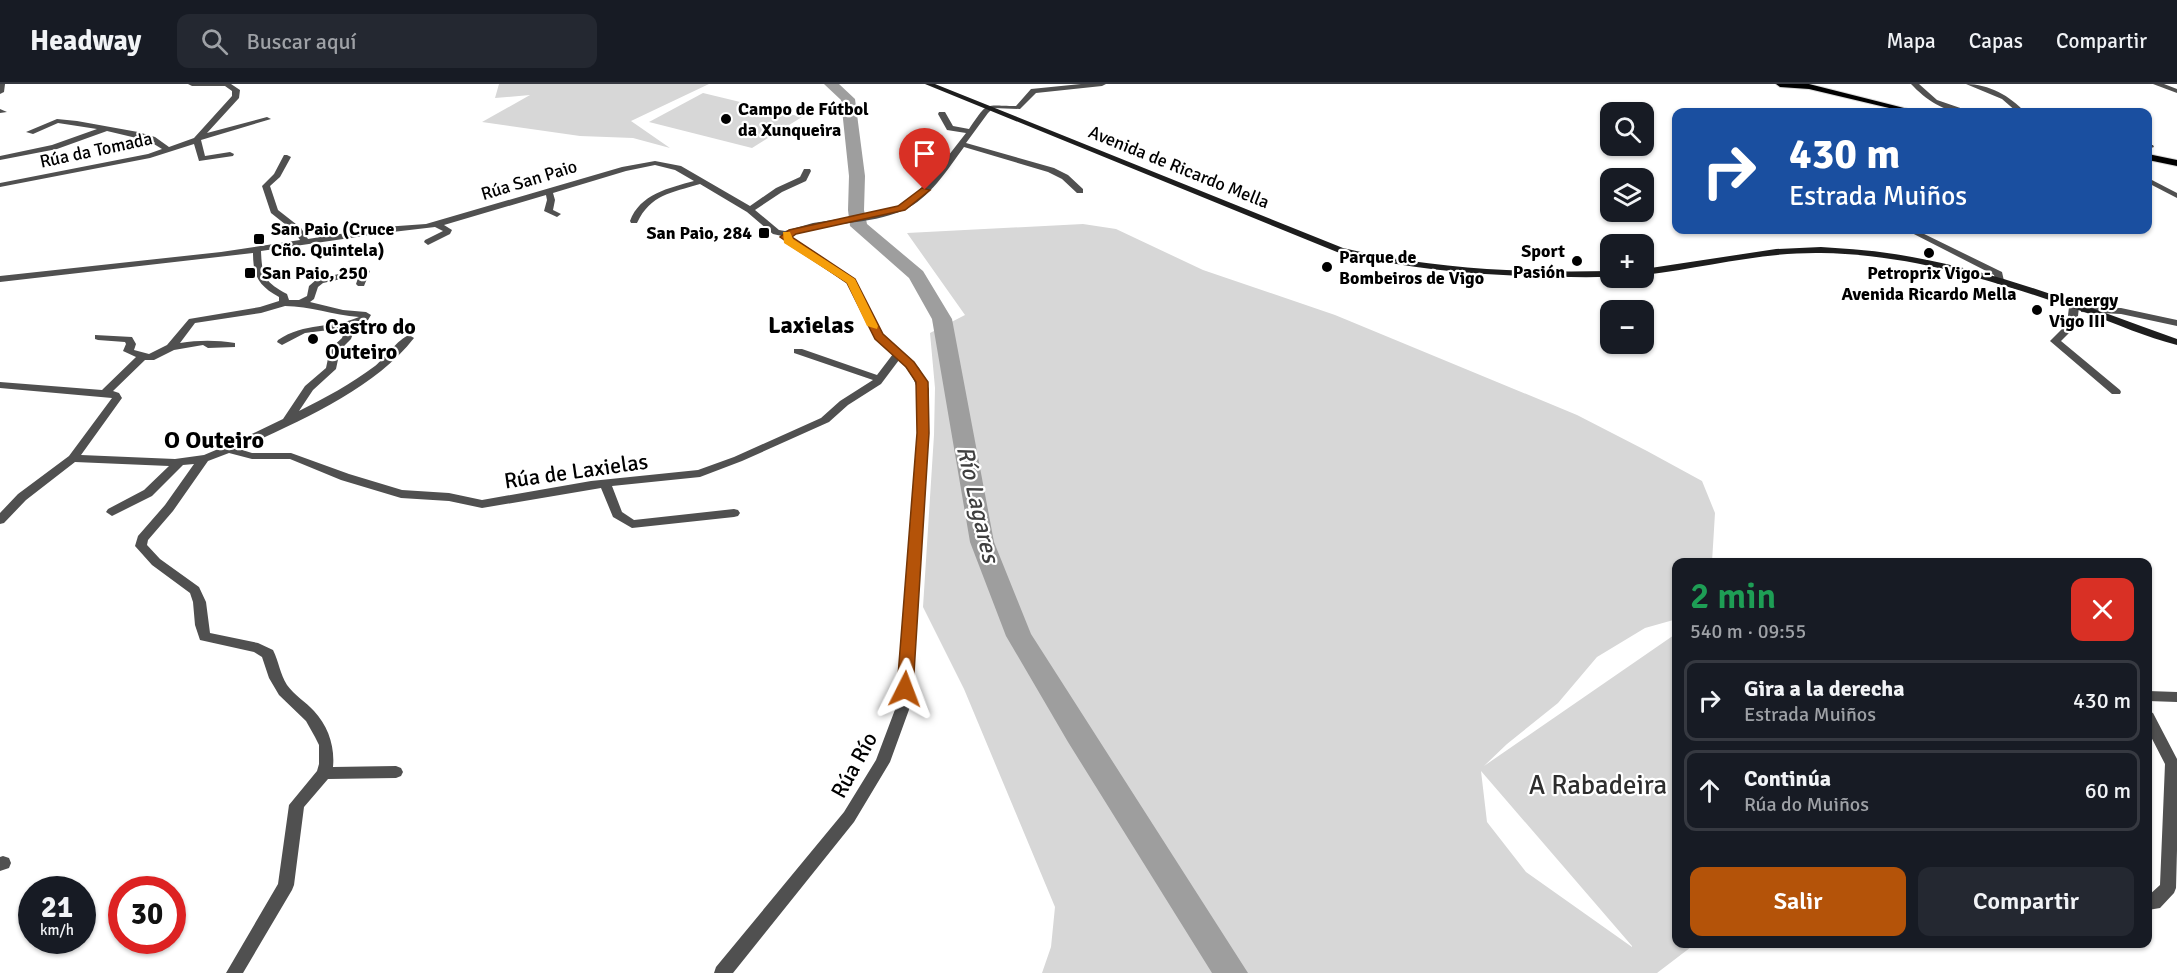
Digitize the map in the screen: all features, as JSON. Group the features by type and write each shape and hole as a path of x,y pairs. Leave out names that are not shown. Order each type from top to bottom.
{"main road":[{"name":"Avenida de Ricardo Mella","path":"929,84 1324,245 1356,254 1420,265 1484,272 1557,275"},
{"path":"1786,84 1813,88"},
{"path":"1798,84 1898,108"},
{"path":"2152,155 2177,164"},
{"path":"1654,270 1795,250 1845,251 1924,261 1999,280 2177,342"},
{"path":"1654,266 1693,264"},
{"name":"Avenida de Ricardo Mella","path":"1420,265 1600,272"},
{"path":"1496,268 1557,275 1600,273"}],"street":[{"path":"0,92 1,84"},
{"path":"192,84 226,84 238,92 199,139 202,159 230,154"},
{"path":"786,234 871,216 901,208 910,203 925,190 989,108 1018,109 1034,91 1102,84"},
{"path":"1915,84 1934,102 1953,108"},
{"path":"1970,84 2005,97 2017,108"},
{"path":"2157,84 2177,92"},
{"path":"942,114 950,128 970,131"},
{"name":"Rúa da Tomada","path":"0,185 133,160 267,119"},
{"path":"30,132 57,122 144,136 168,150"},
{"path":"0,158 54,147 106,129"},
{"path":"961,144 1051,170 1065,177 1080,191"},
{"path":"287,157 278,175 266,186 274,211 298,230 306,243"},
{"name":"Rúa San Paio","path":"0,279 257,250 437,225 625,169 655,163 672,165 750,210 776,232 786,234"},
{"path":"750,210 779,190 803,179 807,171"},
{"path":"634,221 635,214 653,198 701,181"},
{"path":"2152,182 2177,196"},
{"path":"549,191 551,200 548,211 557,214"},
{"path":"428,242 447,232 448,230 437,225"},
{"name":"Rúa Río","path":"722,973 849,817 883,762 898,725 905,689 924,389 919,376 875,331 851,281 788,241 786,234"},
{"path":"1918,234 1999,274 1999,280"},
{"path":"257,250 260,280 267,288 284,296 284,303"},
{"path":"301,303 311,297 314,286 320,281 365,272 361,284"},
{"path":"171,347 192,321 261,310 284,303 301,303 342,313 366,315 365,318 352,323 308,328 282,342"},
{"path":"2116,392 2055,340 2072,325 2079,308 2121,311 2177,323"},
{"path":"286,422 309,388 331,369 335,349 346,339 352,323"},
{"path":"98,337 128,339 131,344 128,351 142,357 156,356 171,347 196,341 208,345 231,345"},
{"path":"73,458 115,461 181,460 204,458 231,450 307,413 380,367 409,338"},
{"path":"798,351 880,378"},
{"name":"Rúa de Laxielas","path":"231,450 252,456 291,456 345,477 401,494 449,497 482,504 591,485 700,473 717,468 813,426 880,378 898,354"},
{"path":"105,393 142,357"},
{"path":"0,385 115,394 117,398 73,458 21,497 0,520"},
{"path":"204,458 142,539 141,546 156,562 195,590 199,602 199,628 205,637 258,648 268,654 276,678 284,691 311,717 326,745 324,773 297,805 286,885 234,973"},
{"path":"112,512 148,493 181,460"},
{"path":"606,485 617,514 632,524 734,513"},
{"path":"2152,696 2177,697"},
{"path":"2152,725 2172,764 2168,888 2152,903"},
{"path":"324,773 396,772"}],"green space":[{"path":"499,84 709,84 631,121 670,148 633,138 580,136 482,122 530,95 495,98"},
{"name":"Campo de Fútbol da Xunqueira","path":"703,93 802,117 752,148 649,122"},
{"name":"A Rabadeira","path":"1083,224 1116,229 1203,270 1335,315 1577,415 1702,481 1715,513 1712,558 1672,558 1672,620 1645,628 1597,657 1558,703 1507,744 1484,766 1672,636 1672,948 1690,948 1657,973 1042,973 1051,947 1055,907 964,689 923,607 934,435 935,388 930,333 965,315 907,233","holes":["1481,771 1632,947 1526,872 1487,822"]}],"waterway":[{"name":"Río Lagares","path":"831,84 848,99 850,134 857,176 856,210 859,226 916,275 942,319 982,542 1019,636 1078,734 1231,973"}],"slow traffic":[{"path":"787,234 785,237 788,241 851,281 873,326"}],"place":[{"name":"Campo de Fútbol da Xunqueira","path":"726,119"},
{"name":"San Paio, 284","path":"764,233"},
{"name":"San Paio (Cruce Cño. Quintela)","path":"259,239"},
{"name":"Petroprix Vigo - Avenida Ricardo Mella","path":"1929,253"},
{"name":"Sport Pasión","path":"1577,261"},
{"name":"Parque de Bombeiros de Vigo","path":"1327,267"},
{"name":"San Paio, 250","path":"250,273"},
{"name":"Plenergy Vigo III","path":"2037,310"},
{"name":"Castro do Outeiro","path":"313,339"}],"district":[{"name":"Laxielas","path":"811,325"},
{"name":"O Outeiro","path":"214,440"}],"route":[{"path":"905,689 924,389 919,376 910,365 875,331 851,281 801,250 785,237 786,234 793,232 901,208 925,190"}]}
